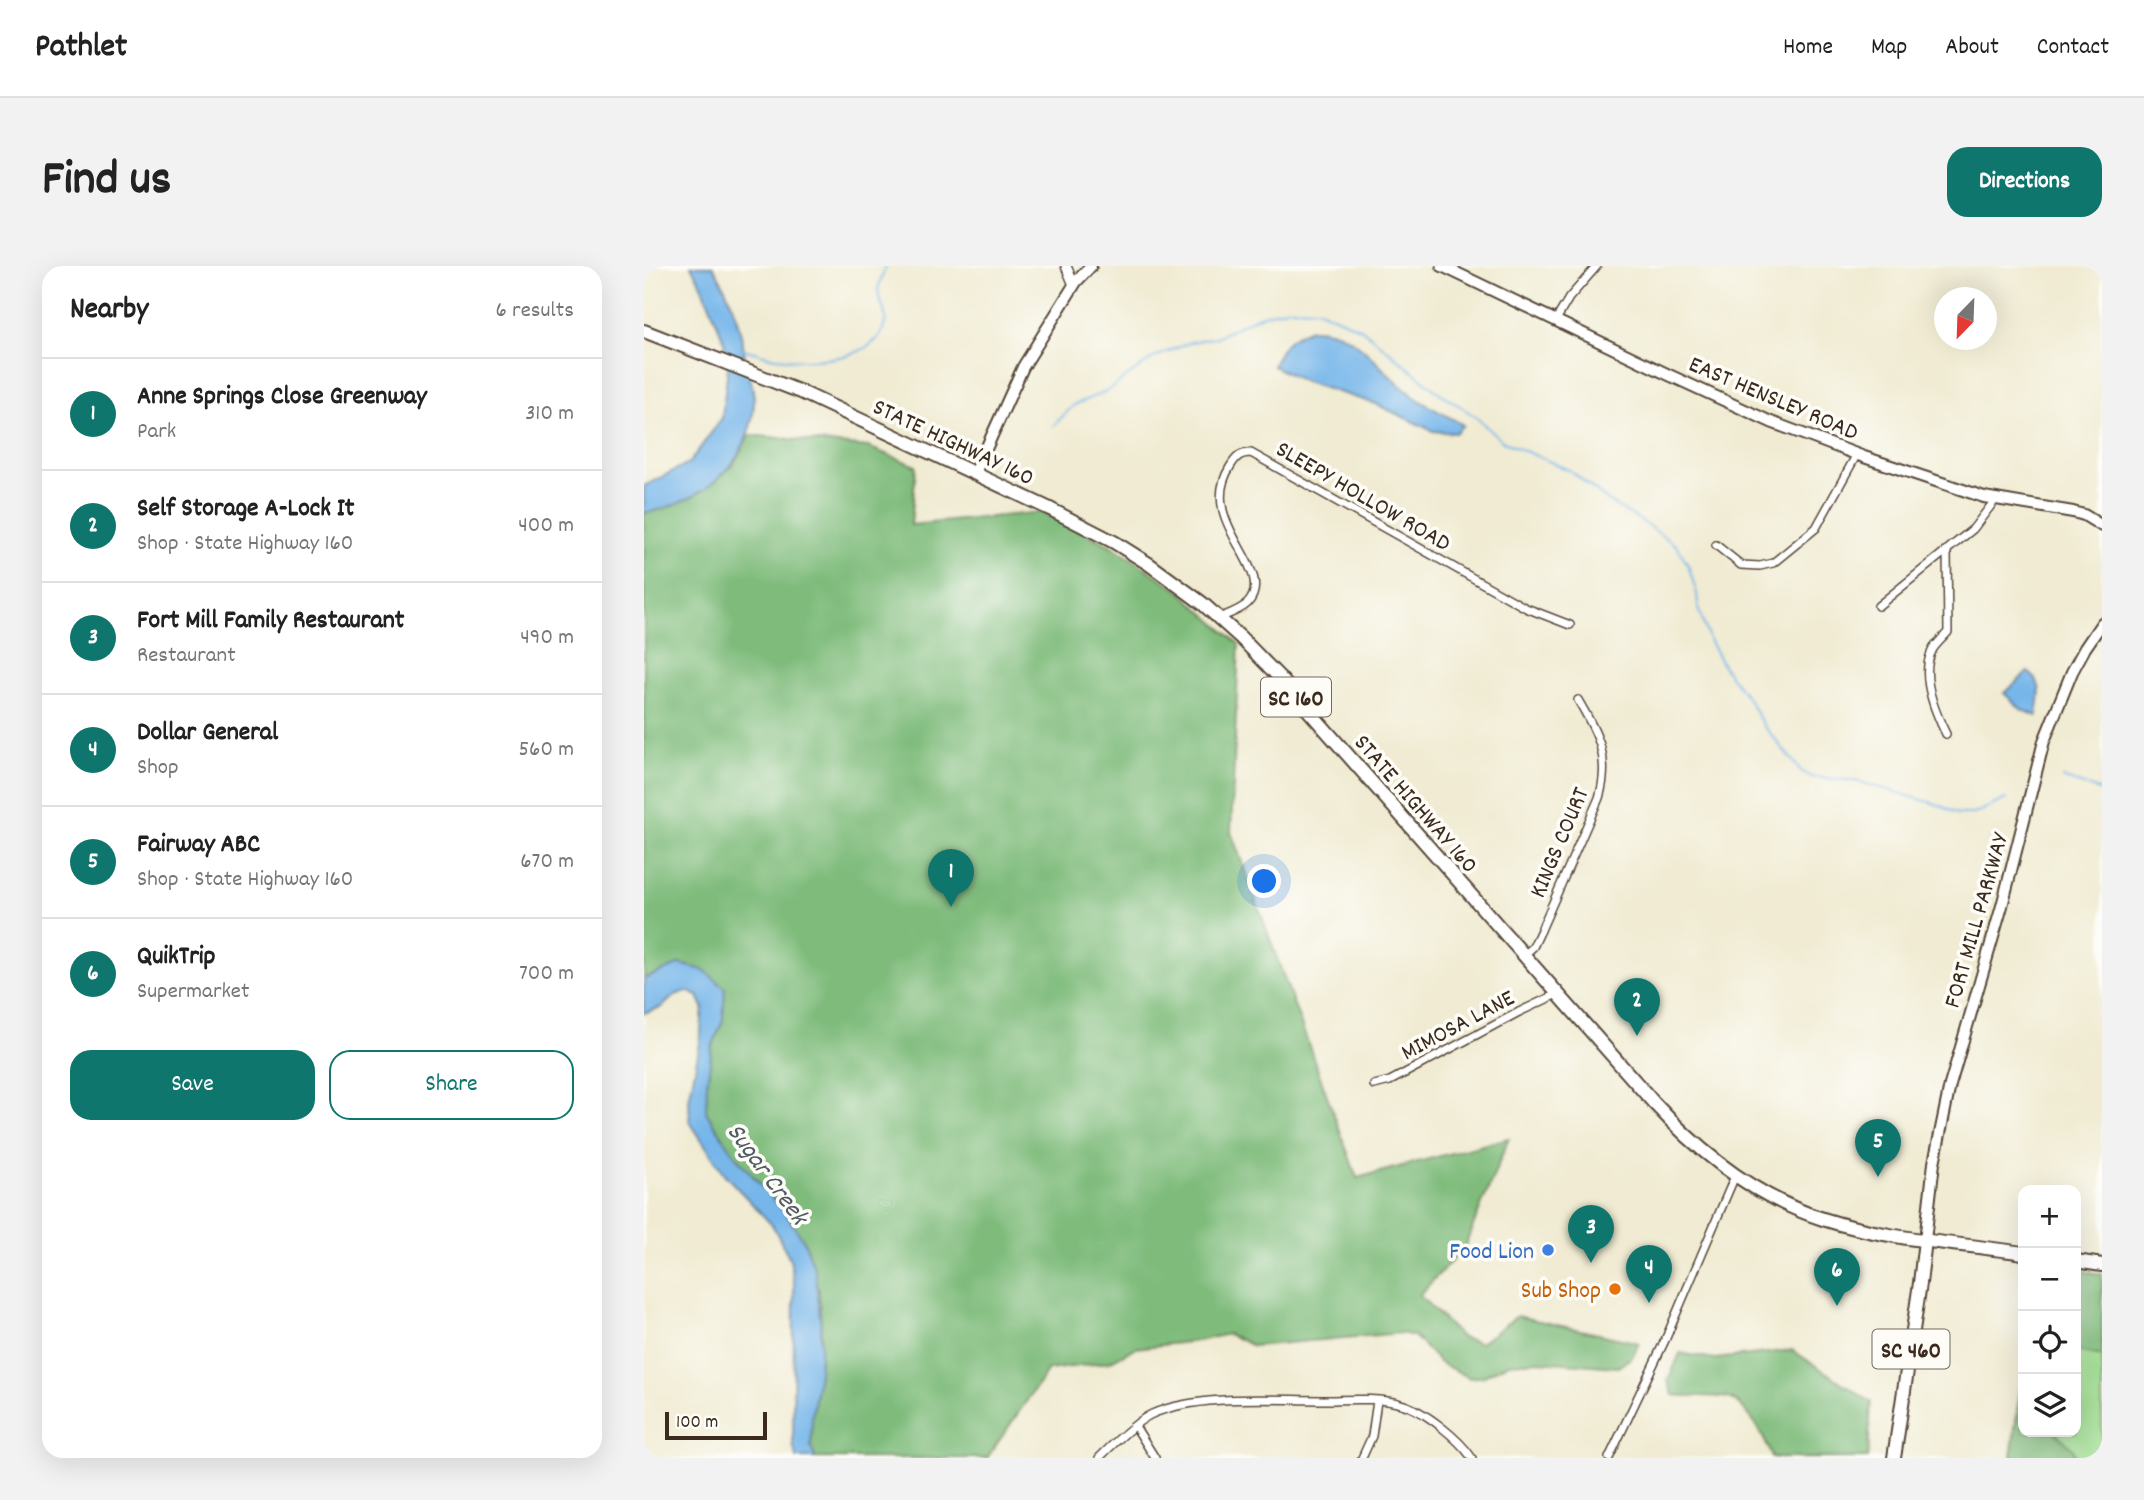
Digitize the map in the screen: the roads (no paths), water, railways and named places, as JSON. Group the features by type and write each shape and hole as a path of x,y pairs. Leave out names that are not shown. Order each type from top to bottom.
{"main road":[{"path":"975,473 1023,367 1073,285 1091,266"},
{"name":"EAST HENSLEY ROAD","path":"1442,266 1760,416 1949,486 1996,499 2073,512 2102,526"},
{"name":"STATE HIGHWAY 160","path":"644,331 801,392 975,473 1114,542 1179,585 1219,618 1280,678 1522,956 1672,1123 1699,1148 1735,1176 1777,1200 1822,1219 1924,1240"},
{"name":"FORT MILL PARKWAY","path":"1924,1240 1934,1163 1950,1085 2002,906 2044,741 2072,672 2102,623"},
{"name":"SC 160","path":"1924,1240 2018,1252"},
{"name":"SC 460","path":"1894,1458 1919,1294 1924,1240"},
{"path":"2081,1262 2102,1265"}],"street":[{"path":"1066,266 1073,285"},
{"path":"1556,320 1569,298 1597,266"},
{"name":"SLEEPY HOLLOW ROAD","path":"1219,618 1244,607 1255,592 1255,575 1227,524 1221,490 1228,469 1237,456 1251,453 1526,608 1570,625"},
{"path":"1716,545 1741,565 1760,566 1773,563 1816,528 1857,454"},
{"path":"1878,606 1973,529 1996,499"},
{"path":"1946,734 1934,704 1928,670 1934,648 1948,632 1947,550"},
{"name":"KINGS COURT","path":"1522,956 1533,947 1541,930 1604,781 1605,762 1602,751 1578,700"},
{"name":"MIMOSA LANE","path":"1374,1085 1390,1081 1557,994"},
{"path":"1609,1458 1666,1338 1735,1176"},
{"path":"1100,1458 1112,1444 1150,1415 1182,1404 1234,1400 1377,1401 1402,1404 1437,1423 1472,1458"},
{"path":"1362,1458 1372,1436 1377,1401"},
{"path":"1135,1426 1155,1458"}],"water":[{"path":"691,266 713,266 731,301 754,394 750,426 743,446 719,478 685,500 644,513 644,486 689,463 722,418 728,366 724,341 701,283"},
{"path":"1311,329 1342,335 1355,343 1412,395 1463,425 1455,433 1433,431 1376,404 1305,382 1273,366 1287,342"},
{"path":"2028,672 2039,686 2037,716 2022,710 2004,693"},
{"path":"680,964 704,970 725,988 723,1020 712,1047 706,1112 736,1157 784,1211 804,1241 815,1270 821,1328 819,1372 812,1418 811,1447 815,1458 797,1458 793,1445 794,1283 790,1259 773,1226 724,1174 690,1122 689,1100 700,1043 703,1007 698,996 687,991 675,995 662,1007 644,1013 644,979"}],"waterway":[{"path":"744,349 776,358 805,360 839,357 869,346 879,336 885,323 878,292 886,266"},
{"path":"1053,426 1074,405 1107,391 1153,358 1191,342 1217,337 1259,316 1289,308 1317,309 1362,329 1434,389 1476,417 1502,441 1571,471 1608,501 1677,546 1688,565 1710,642 1763,725 1801,771 1811,777 1855,781 1892,791 1939,805 1958,814 1974,814 2006,799"},
{"path":"2062,778 2102,791"}],"place":[{"name":"Anne Springs Close Greenway","path":"951,907"},
{"name":"Self Storage A-Lock It","path":"1637,1036"},
{"name":"Fairway ABC","path":"1878,1177"},
{"name":"Food Lion","path":"1548,1250"},
{"name":"Fort Mill Family Restaurant","path":"1591,1263"},
{"name":"Sub Shop","path":"1615,1289"},
{"name":"Dollar General","path":"1649,1303"},
{"name":"QuikTrip","path":"1837,1306"}],"water label":[{"name":"Sugar Creek","path":"769,1173"}]}
